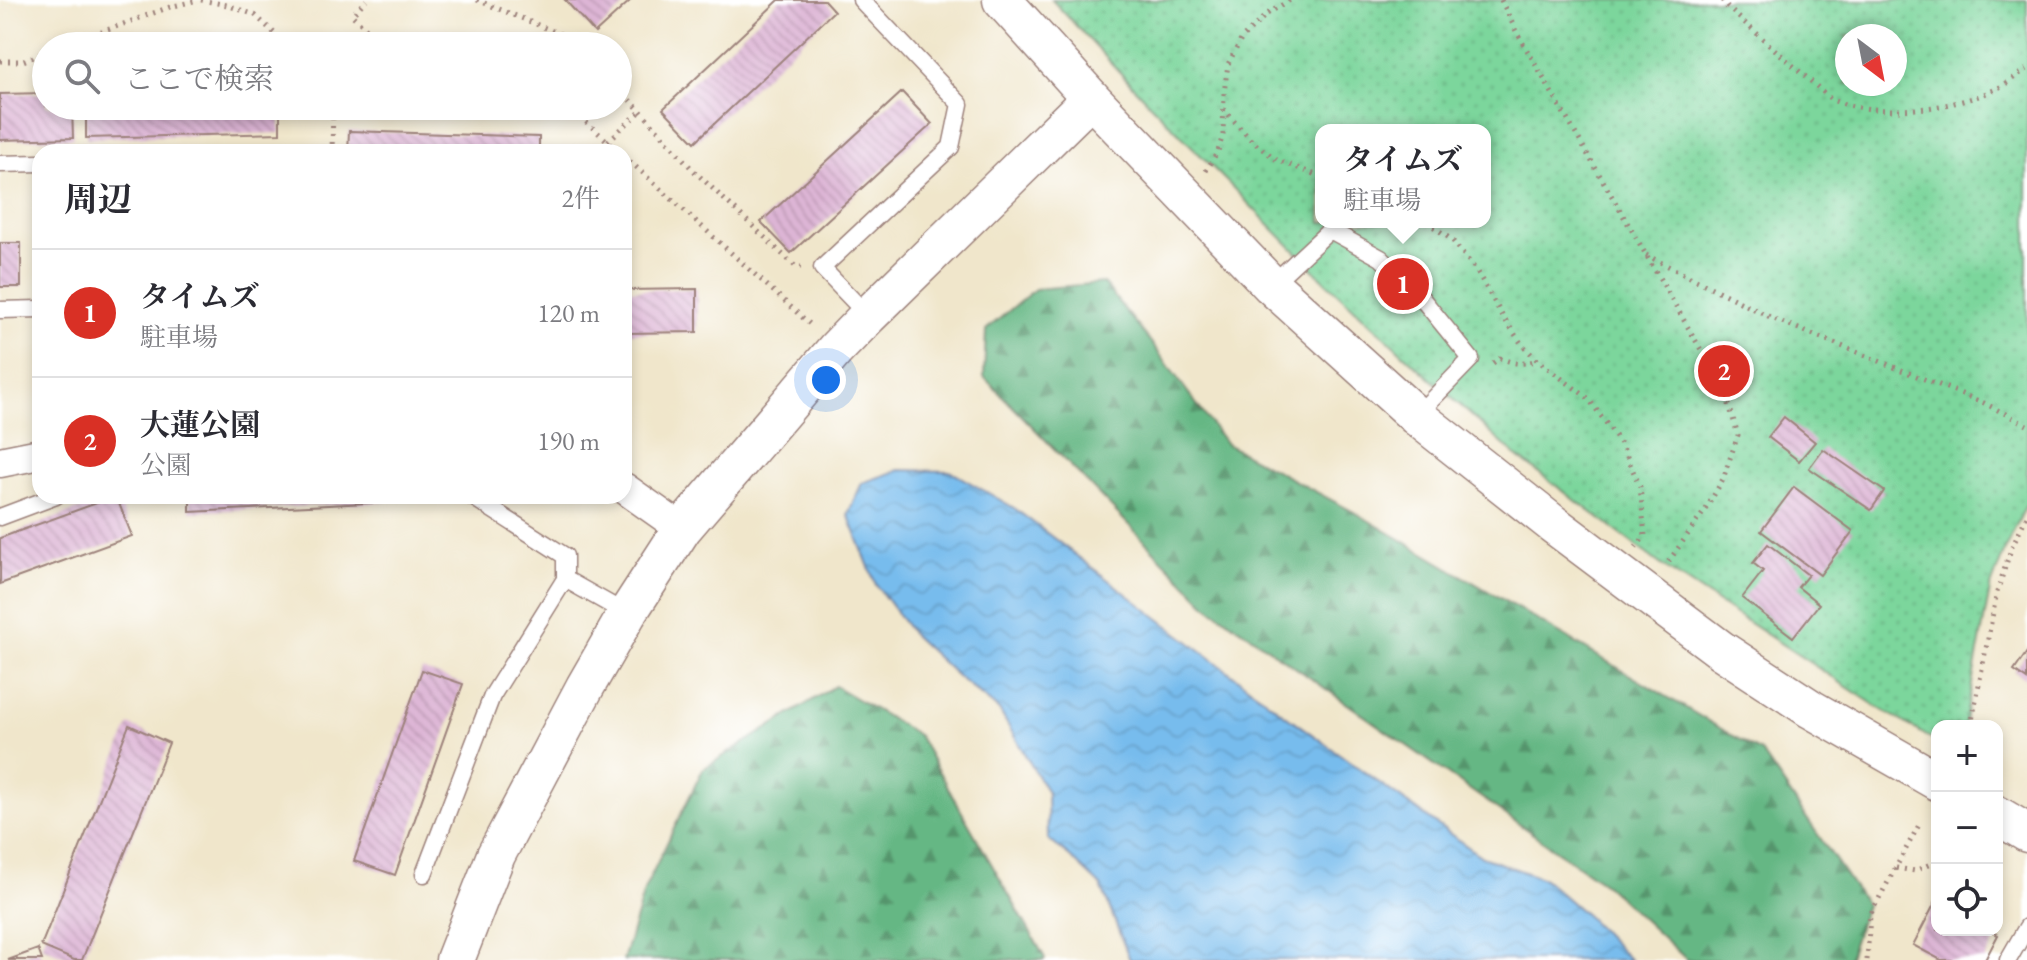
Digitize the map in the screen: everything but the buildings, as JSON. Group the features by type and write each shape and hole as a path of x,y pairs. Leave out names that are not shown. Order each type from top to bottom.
{"street":[{"path":"1002,0 1091,98 1271,285 1416,416 1721,650 1811,709 1931,778"},
{"path":"455,960 496,855 585,687 627,614 682,529 836,349 1091,98"},
{"path":"0,462 32,456"},
{"path":"632,494 682,529"},
{"path":"2003,819 2027,833"}],"lane":[{"path":"861,0 960,104 951,147 822,268 868,316"},
{"path":"0,164 32,163"},
{"path":"1271,285 1330,230 1381,258 1419,295 1471,359 1416,416"},
{"path":"0,310 32,309"},
{"path":"0,517 35,504"},
{"path":"424,874 492,696 565,579 565,556 484,504"},
{"path":"565,579 627,614"},
{"path":"2008,960 2027,927"}],"path":[{"path":"101,32 170,7 200,0 255,15 273,32"},
{"path":"366,0 352,15 370,32"},
{"path":"477,0 555,32"},
{"path":"1184,193 1204,175 1218,151 1223,135 1228,64 1242,38 1267,14 1289,0"},
{"path":"1501,0 1725,391 1738,435 1723,479 1706,509 1644,592"},
{"path":"1722,0 1832,100 1848,106 1895,110 1952,105 1996,89 2027,69"},
{"path":"0,61 23,61 32,57"},
{"path":"632,102 692,169 796,267 822,268"},
{"path":"1223,109 1252,141 1277,160 1315,175"},
{"path":"632,119 641,111"},
{"path":"332,144 333,120"},
{"path":"584,120 611,144"},
{"path":"608,141 631,120"},
{"path":"632,163 818,332"},
{"path":"1435,228 1452,240 1476,270 1521,343 1537,360 1588,398 1622,445 1640,487 1645,536 1633,551"},
{"path":"1645,255 1774,319 1984,403 2027,425"},
{"path":"1500,358 1525,364 1537,360"},
{"path":"1972,720 1997,592 2012,546 2027,516"},
{"path":"1867,960 1870,915 1919,825"},
{"path":"1896,868 1915,871 1931,864"}],"green space":[{"path":"1052,0 2027,0 2027,503 1990,589 1965,720 1931,720 1931,738 1876,706 1664,567 1514,454 1323,279"},
{"path":"1103,283 1226,444 1356,513 1762,753 1866,905 1848,960 1687,960 1606,885 1209,607 984,377 986,330 1035,289"},
{"path":"835,686 918,735 1044,960 623,960 645,888 703,769"}],"water":[{"path":"899,470 950,471 1014,508 1284,714 1482,857 1544,879 1588,917 1630,960 1130,960 1101,886 1048,839 1047,792 999,710 913,635 876,585 848,514 862,483"}],"place":[{"name":"タイムズ","path":"1403,284"},
{"name":"大蓮公園","path":"1724,371"}]}
